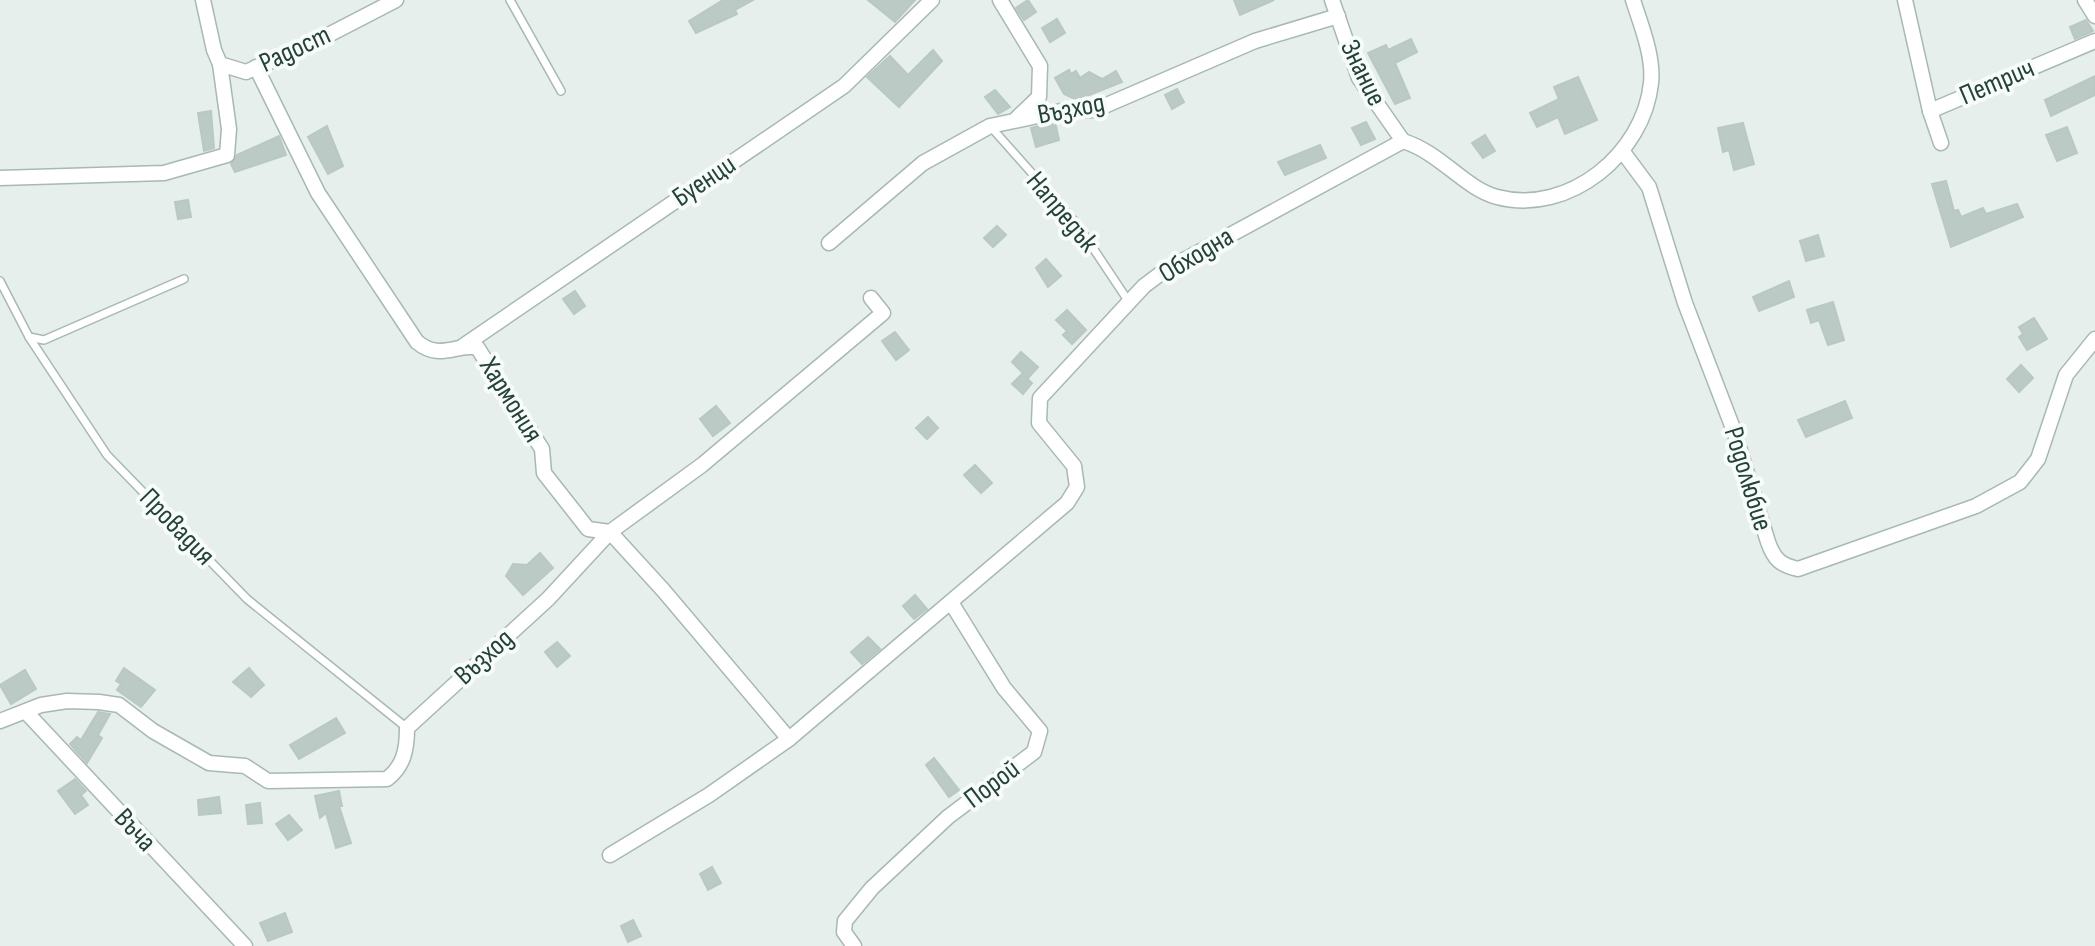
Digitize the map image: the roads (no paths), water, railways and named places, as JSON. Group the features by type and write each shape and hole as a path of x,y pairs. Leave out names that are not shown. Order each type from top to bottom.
{"street":[{"path":"0,178 164,173 227,155 229,129 220,64 203,0"},
{"name":"Радост","path":"220,64 235,71 256,67 311,44 396,0"},
{"name":"Буенци","path":"463,346 835,93 932,0"},
{"path":"1000,0 1040,66 1042,82 1039,97 1015,120"},
{"name":"Знание","path":"1332,0 1359,78 1403,141"},
{"path":"1403,141 1430,151 1478,188 1497,196 1518,199 1571,190 1594,176 1623,152 1646,111 1651,80 1643,31 1633,0"},
{"path":"1905,0 1930,111"},
{"path":"2085,0 2095,16"},
{"name":"Възход","path":"829,243 923,163 990,126 1061,111 1095,110 1255,41 1338,16"},
{"name":"Петрич","path":"1941,143 1930,111 2095,41"},
{"name":"Хармония","path":"256,67 318,193 417,342 436,353 447,353 463,346 477,347 486,356 542,449 544,473 588,529 610,532 789,739"},
{"name":"Обходна","path":"952,604 1000,557 1067,503 1077,487 1074,466 1039,423 1040,398 1129,302 1164,271 1403,141"},
{"name":"Родолюбие","path":"1623,152 1649,187 1685,303 1734,431 1768,542 1773,556 1783,566 1798,569 1976,506 2020,482 2038,459 2066,375 2095,339"},
{"name":"Възход","path":"407,728 548,599 610,532 702,465 883,313 871,298"},
{"path":"610,855 709,795 789,739 952,604"},
{"name":"Порой","path":"854,946 844,932 845,921 872,888 948,817 1034,752 1040,731 1004,688 952,604"},
{"path":"0,721 67,701 119,705 153,731 209,763 245,766 268,781 387,779 400,766 407,747 407,728"},
{"name":"Въча","path":"26,712 245,946"}],"lane":[{"path":"510,0 561,91"},
{"name":"Напредък","path":"990,126 1077,224 1129,302"},
{"path":"29,337 44,340 184,279"},
{"name":"Провадия","path":"0,281 29,337 107,455 247,599 407,728"}]}
